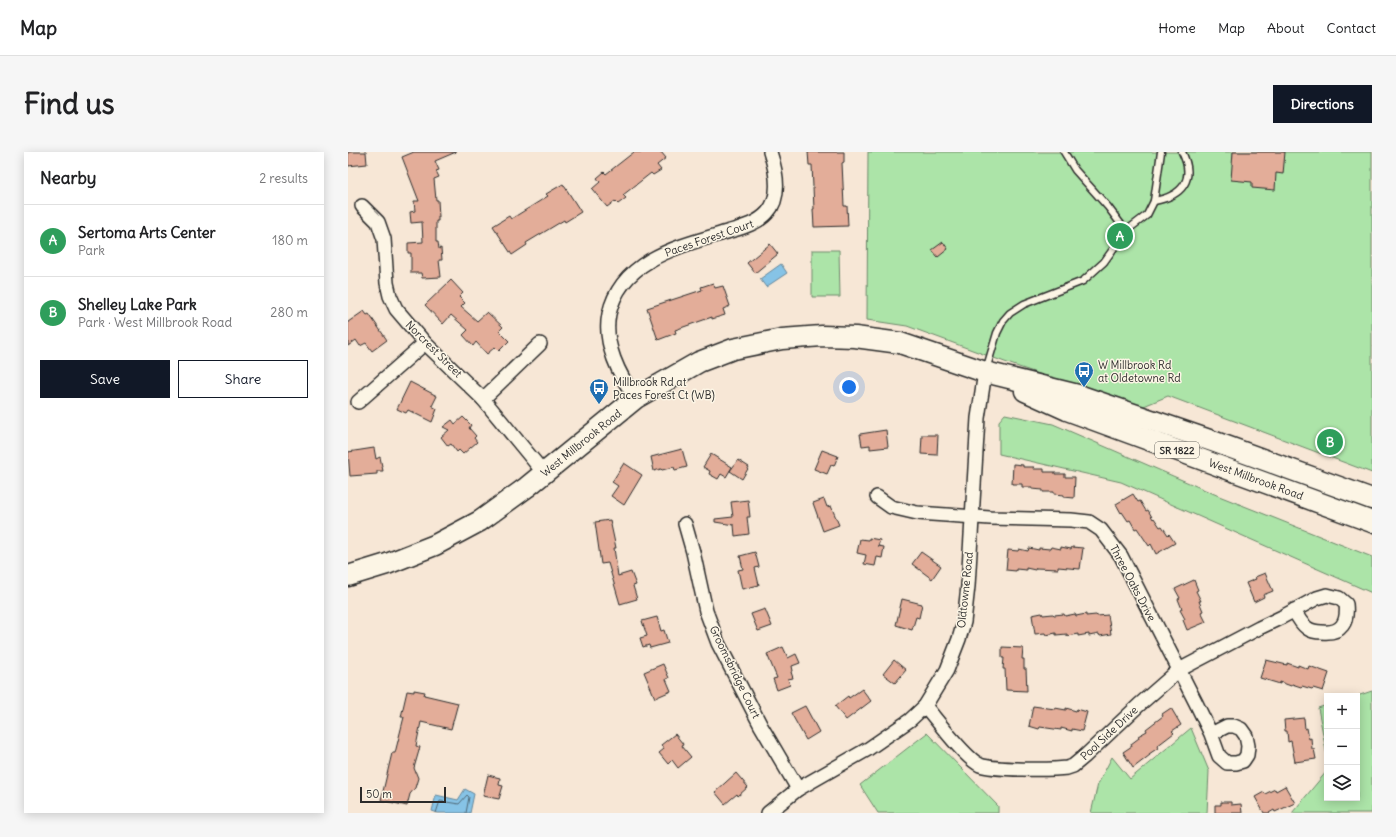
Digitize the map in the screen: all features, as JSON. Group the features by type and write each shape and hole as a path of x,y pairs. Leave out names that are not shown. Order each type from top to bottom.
{"main road":[{"name":"West Millbrook Road","path":"348,576 387,564 435,545 480,521 504,505 636,398 699,362 733,349 782,339 822,336 855,337 900,343 985,372 1078,395 1372,499"},
{"name":"West Millbrook Road","path":"985,372 1067,410 1372,522"}],"street":[{"name":"Paces Forest Court","path":"636,398 621,377 613,359 609,338 608,320 612,304 617,293 636,270 656,257 676,248 742,227 757,221 767,213 774,200 777,184 775,168 770,152"},
{"name":"Norcrest Street","path":"362,206 378,222 384,239 385,261 390,296 396,309 425,343 483,398 544,473"},
{"path":"358,402 425,343"},
{"path":"483,398 540,344"},
{"name":"Oldtowne Road","path":"768,813 798,789 868,749 910,720 925,706 947,670 964,622 968,586 978,418 985,372"},
{"name":"Three Oaks Drive","path":"877,497 891,507 917,513 1022,519 1071,520 1088,522 1101,530 1121,556 1211,734"},
{"name":"Groomsbridge Court","path":"685,524 693,552 706,611 718,643 764,730 798,789"},
{"name":"Pool Side Drive","path":"925,706 967,755 980,765 1006,768 1067,768 1073,766 1085,756 1179,670 1294,610"}],"lane":[{"path":"1064,152 1075,170 1108,207 1126,232"},
{"path":"985,372 997,333 1003,321 1010,313 1024,304 1083,281 1104,262 1126,232 1147,215 1154,202 1161,152"},
{"path":"1154,202 1176,194 1185,185 1187,168 1182,152"}],"green space":[{"path":"868,152 1372,152 1372,473 1168,396 1139,408 1013,365 907,326 867,320"},
{"path":"812,250 839,250 840,297 812,297"},
{"path":"1005,414 1053,424 1219,496 1372,557 1372,593 1121,482 999,454 999,421"},
{"path":"1372,691 1372,813 1292,813 1324,775 1324,801 1360,801 1360,695"},
{"path":"1324,706 1324,740 1318,708"},
{"path":"1191,728 1209,771 1207,813 1091,813 1098,784 1112,757 1130,779"},
{"path":"927,733 998,806 998,813 878,813 860,785"}],"water":[{"path":"781,264 787,273 766,287 760,279"},
{"path":"465,789 474,794 470,813 438,813 432,811 436,795 458,800"}],"building":[{"path":"348,152 366,152 367,164 348,166"},
{"path":"414,152 456,152 435,161 439,170 436,171 439,177 434,179 436,200 438,200 439,217 438,221 436,221 436,242 438,242 439,249 441,248 442,260 439,260 441,277 422,278 421,273 411,273 411,253 408,253 408,243 423,242 422,222 411,223 410,212 415,211 414,201 419,201 402,157"},
{"path":"634,152 661,152 666,158 657,165 661,170 653,175 651,173 623,195 626,198 618,204 615,201 607,207 592,189 600,182 597,178 604,172 606,174"},
{"path":"808,152 844,152 844,162 842,163 844,206 847,206 848,226 814,227 812,165 809,165"},
{"path":"1233,152 1285,152 1283,174 1276,173 1275,190 1252,188 1252,182 1231,180"},
{"path":"563,184 581,212 565,222 564,220 526,243 527,245 512,255 493,226 509,216 511,219 548,196 546,194"},
{"path":"943,242 948,249 938,257 932,250"},
{"path":"770,244 778,254 755,273 747,263"},
{"path":"451,280 463,293 459,297 465,303 461,307 477,321 487,312 503,327 499,331 509,341 499,351 495,347 487,354 476,342 473,346 463,335 468,330 451,315 443,324 425,305"},
{"path":"713,283 715,288 723,286 730,306 723,309 725,315 712,319 712,317 675,330 676,333 658,340 647,308 702,290 701,287"},
{"path":"364,311 367,315 369,314 387,340 372,351 366,343 360,346 356,340 348,346 348,322"},
{"path":"410,382 437,396 432,406 437,409 432,422 408,410 406,413 397,409"},
{"path":"463,417 471,425 469,428 476,436 474,438 477,442 463,454 459,450 457,452 451,444 448,446 441,437 449,430 443,427 452,420 455,424"},
{"path":"886,430 888,447 870,449 870,445 862,446 860,434"},
{"path":"922,435 938,435 937,455 921,454"},
{"path":"374,448 376,459 380,457 383,471 377,471 377,474 350,476 348,452"},
{"path":"682,449 687,467 675,470 674,467 654,471 651,457"},
{"path":"822,450 838,456 834,466 831,465 827,474 814,469"},
{"path":"711,454 732,467 726,477 721,474 718,479 709,474 710,471 703,467"},
{"path":"738,460 749,467 742,479 730,471"},
{"path":"624,463 642,475 624,505 611,496 618,486 612,482"},
{"path":"1013,464 1023,465 1023,467 1034,467 1033,469 1044,469 1044,472 1065,474 1065,477 1075,477 1074,498 1054,494 1054,492 1043,492 1043,490 1032,489 1032,487 1022,487 1022,484 1012,484"},
{"path":"1133,494 1138,502 1140,501 1146,511 1148,510 1153,519 1154,518 1160,527 1162,526 1175,543 1156,554 1151,544 1149,546 1137,528 1135,529 1130,520 1128,521 1122,512 1121,513 1116,504"},
{"path":"824,499 827,507 831,506 839,525 823,531 813,503"},
{"path":"748,500 750,517 747,517 749,534 735,536 734,525 715,522 715,519 733,517 731,502"},
{"path":"610,520 616,548 614,548 618,576 631,572 636,585 633,586 637,599 620,604 608,563 601,564 595,522"},
{"path":"869,538 880,540 878,546 884,547 882,558 877,557 875,566 864,564 866,555 857,553 860,539 869,540"},
{"path":"1051,547 1061,549 1061,547 1071,549 1072,547 1083,548 1080,569 1058,567 1058,569 1036,568 1035,570 1026,568 1026,570 1016,569 1016,571 1006,570 1008,550 1018,551 1019,549 1028,551 1029,548 1039,550 1039,548 1050,549"},
{"path":"755,552 759,567 755,568 759,585 742,589 738,570 743,569 740,556"},
{"path":"921,552 941,566 932,579 912,564"},
{"path":"1265,573 1273,591 1263,595 1264,597 1254,602 1246,583"},
{"path":"1194,580 1198,590 1196,591 1201,601 1199,601 1203,611 1201,612 1206,622 1187,630 1183,620 1185,619 1180,610 1182,609 1178,599 1180,598 1175,589"},
{"path":"902,599 922,604 919,618 916,617 912,630 896,625"},
{"path":"765,609 772,626 758,631 751,614"},
{"path":"1042,613 1043,615 1064,614 1065,616 1075,614 1076,616 1086,614 1086,616 1108,615 1111,634 1089,636 1089,634 1078,636 1078,634 1067,636 1067,634 1056,635 1056,633 1046,635 1045,633 1035,634 1032,615"},
{"path":"657,617 661,631 664,630 668,643 650,648 649,645 643,647 640,638 647,636 642,621"},
{"path":"783,647 788,658 796,654 800,663 792,666 793,671 791,672 793,678 788,679 790,685 777,690 773,679 777,678 767,654"},
{"path":"1002,647 1023,648 1022,659 1024,659 1024,669 1026,669 1027,691 1006,690"},
{"path":"894,660 906,670 895,683 883,674"},
{"path":"1266,660 1287,665 1287,663 1298,667 1298,665 1308,669 1309,666 1329,673 1323,691 1292,684 1291,686 1280,682 1280,684 1260,678"},
{"path":"663,664 669,678 666,679 671,691 655,698 644,672"},
{"path":"862,689 871,701 846,720 835,706 848,696 849,698"},
{"path":"414,690 425,692 424,695 458,703 451,729 421,722 416,746 420,747 414,768 418,778 415,788 410,794 407,806 381,800 392,753 395,753 404,717 401,717 407,691 414,692"},
{"path":"805,706 819,732 806,740 791,713"},
{"path":"1033,706 1066,710 1066,708 1076,711 1077,709 1087,712 1082,731 1040,727 1039,729 1029,726"},
{"path":"1171,708 1181,725 1172,731 1174,733 1157,746 1158,748 1133,768 1123,752 1132,746 1131,744 1139,738 1138,736 1147,731 1146,729 1163,716 1162,714"},
{"path":"1304,718 1305,729 1307,728 1309,739 1311,738 1312,749 1314,749 1316,759 1295,762 1291,741 1288,742 1287,731 1285,731 1284,720"},
{"path":"675,734 691,757 678,768 672,760 668,764 659,753 664,749 661,745"},
{"path":"736,773 748,787 738,796 737,794 725,804 715,792"},
{"path":"488,775 500,778 499,785 503,786 499,799 483,796"},
{"path":"1285,786 1295,803 1275,812 1274,810 1269,813 1264,813 1255,797 1264,792 1265,794 1275,789 1276,791"},
{"path":"1221,802 1231,802 1231,805 1241,804 1242,813 1215,813 1215,805 1221,805"}],"place":[{"name":"Sertoma Arts Center","path":"1120,236"},
{"name":"W Millbrook Rd at Oldetowne Rd","path":"1084,388"},
{"name":"Millbrook Rd at Paces Forest Ct (WB)","path":"599,405"},
{"name":"Shelley Lake Park","path":"1330,442"}]}
